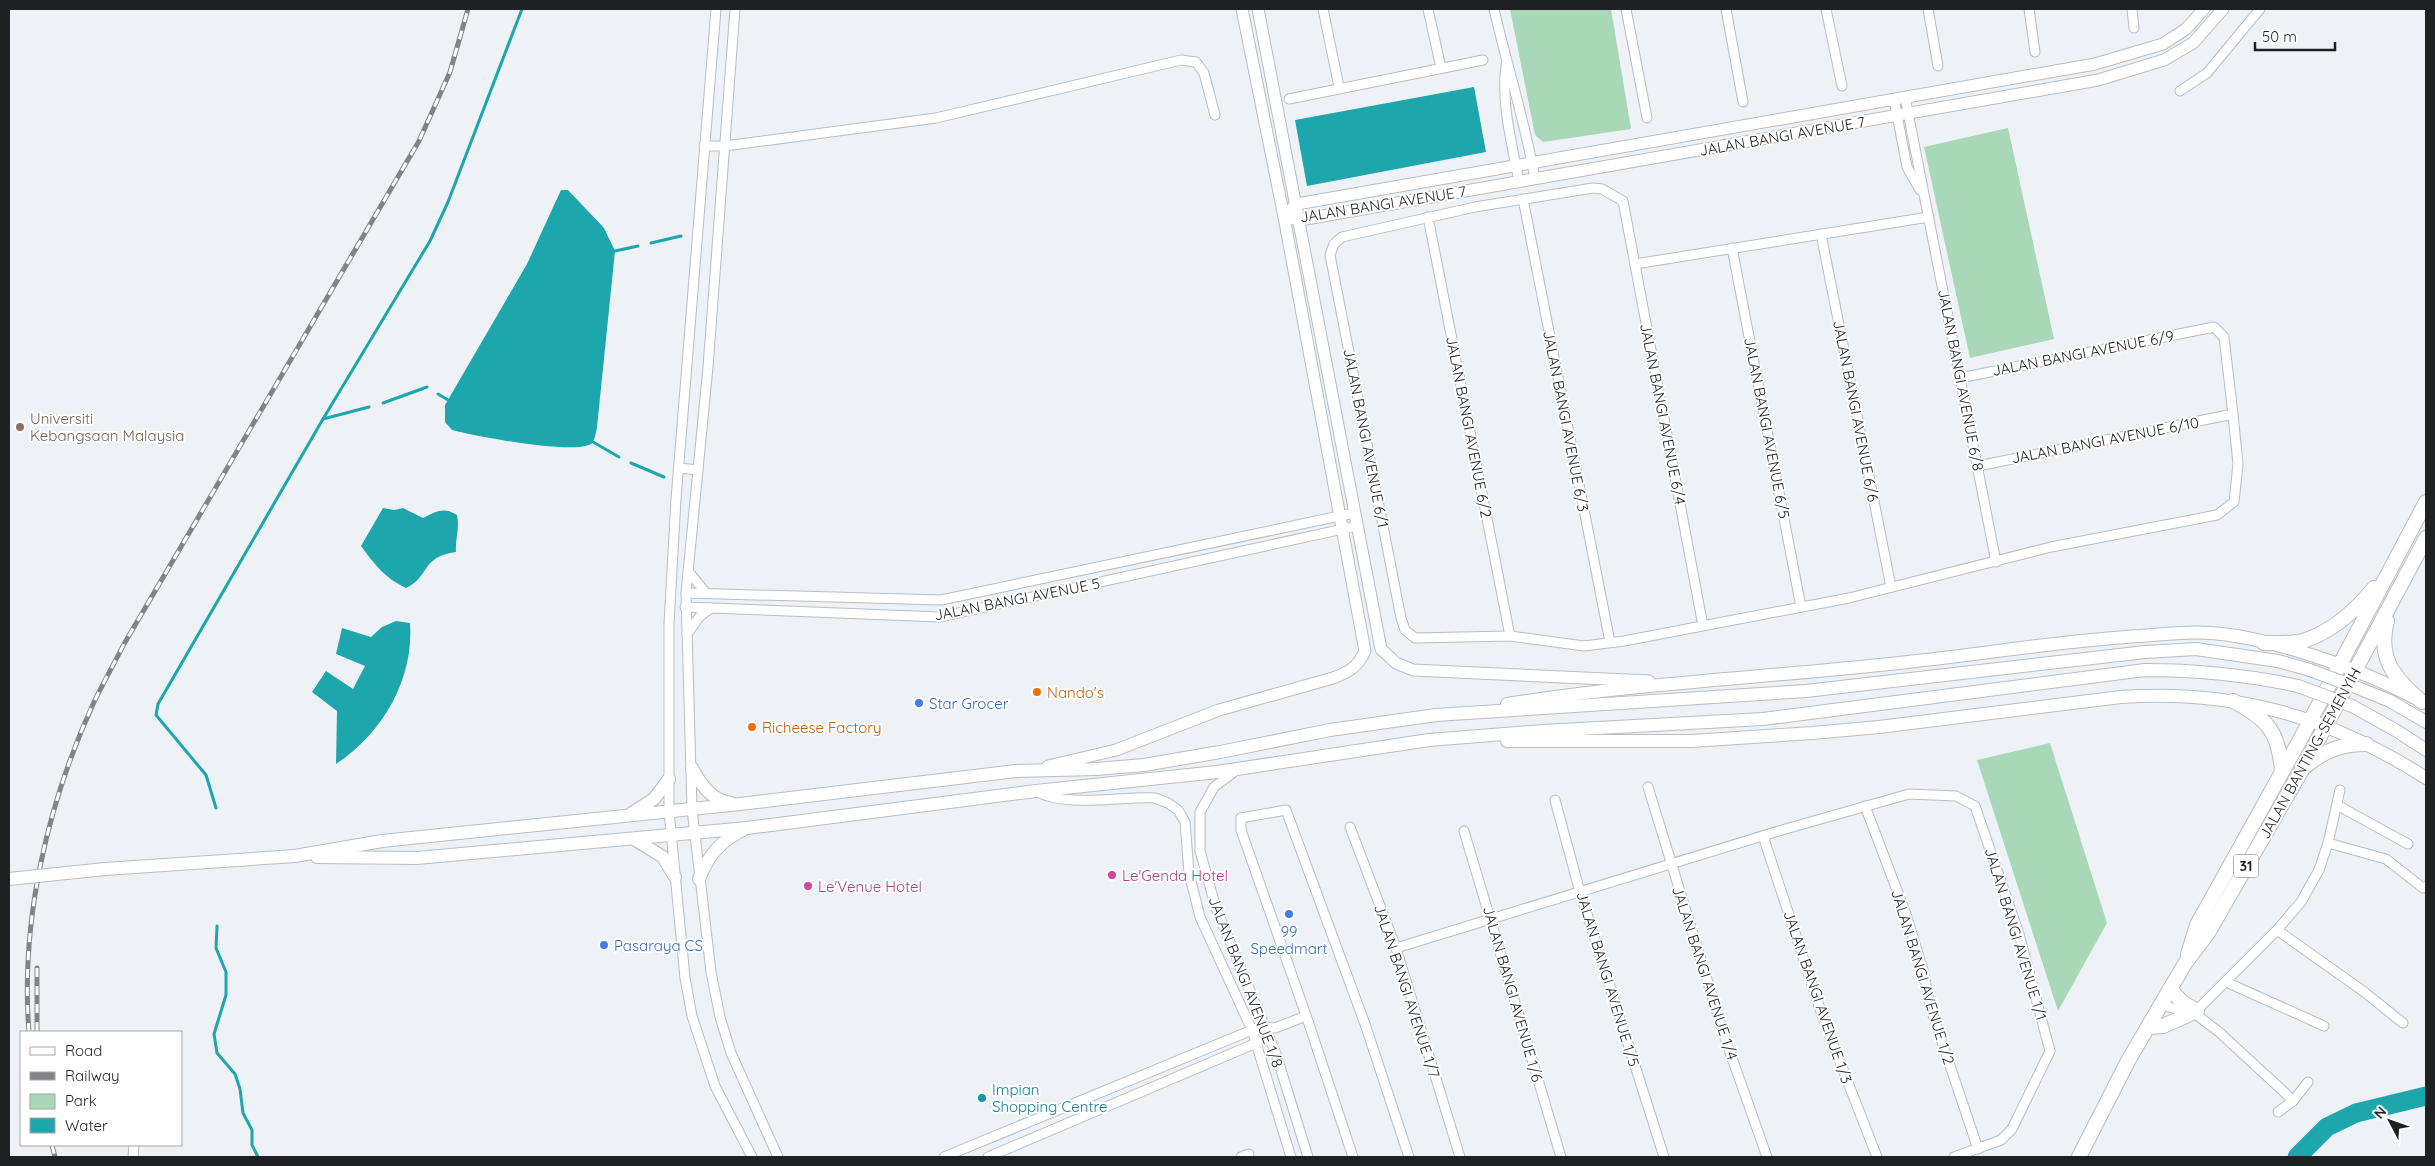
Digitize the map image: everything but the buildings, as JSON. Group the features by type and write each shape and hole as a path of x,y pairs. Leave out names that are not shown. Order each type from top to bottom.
{"main road":[{"name":"31","path":"2282,772 2426,502"},
{"name":"31","path":"2396,592 2426,538"},
{"path":"2264,643 2302,641 2330,628 2360,604 2394,560"},
{"path":"2396,592 2385,630 2385,652 2396,676 2424,703"},
{"name":"JALAN BANTING-SEMENYIH","path":"2079,1157 2161,1004 2186,962 2208,933 2303,768 2396,592"},
{"path":"295,856 382,841 740,804 1016,771 1096,769 1144,765 1330,730 1540,699 1692,681 1915,662 2102,638 2210,633 2264,643 2340,666 2392,686 2424,703"},
{"path":"1436,715 1806,691 2145,652 2196,650 2253,656 2310,670 2390,701 2426,722"},
{"path":"9,879 105,869 295,856 417,858 747,828 1036,791 1246,768 1430,740 1543,731 1763,719 2146,670 2196,670 2242,675 2298,686 2352,706 2397,730 2426,750"},
{"path":"1430,740 1520,742 1729,739 1879,727 2130,697 2158,695 2201,696 2233,701 2311,719 2366,744 2426,778"},
{"path":"2233,701 2256,714 2271,727 2279,746 2282,772"},
{"path":"2303,768 2320,755 2337,748 2366,744"},
{"path":"692,768 698,780 714,797 725,802 740,804"},
{"name":"JALAN BANTING-SEMENYIH","path":"2186,962 2197,925 2282,772"},
{"path":"625,816 644,807 654,799 669,780"},
{"path":"700,879 712,854 722,843 747,828"},
{"path":"634,838 663,857 675,877"},
{"path":"2148,1027 2170,1024 2194,1013 2170,989"}],"street":[{"path":"716,9 672,571 669,624 669,811 685,978 692,1016 715,1086 752,1157"},
{"path":"735,9 698,470 686,593 692,809 711,972 720,1017 731,1053 778,1157"},
{"path":"1016,771 1098,756 1219,710 1350,672 1360,662 1366,651 1284,217 1242,9"},
{"path":"1258,9 1297,204 1377,638 1381,649 1389,658 1403,667 1424,671 1590,680 1692,681"},
{"path":"1323,9 1339,87"},
{"path":"1428,9 1441,68"},
{"path":"1494,9 1506,62 1514,82 1535,179"},
{"path":"1626,9 1647,118"},
{"path":"1726,9 1743,102"},
{"path":"1826,9 1842,86"},
{"path":"1928,9 1938,66"},
{"path":"2029,9 2035,52"},
{"path":"2132,9 2134,28"},
{"name":"JALAN BANGI AVENUE 7","path":"1284,217 1297,204 2095,64 2163,44 2186,29 2204,9"},
{"name":"JALAN BANGI AVENUE 7","path":"1284,217 1300,220 2098,80 2164,60 2193,43 2223,9"},
{"path":"2180,91 2207,73 2260,9"},
{"path":"704,146 725,146 936,118 1181,60 1196,62 1204,73 1215,115"},
{"path":"1289,99 1339,87 1483,60"},
{"path":"1506,62 1504,84 1506,120 1519,182"},
{"path":"2035,74 2037,91"},
{"name":"JALAN BANGI AVENUE 6/8","path":"1900,98 1902,115 1929,217 1996,562"},
{"name":"JALAN BANGI AVENUE 6/4","path":"1523,199 1593,188 1602,189 1623,201 1703,626"},
{"path":"1428,217 1523,199"},
{"name":"JALAN BANGI AVENUE 6/3","path":"1523,199 1610,642"},
{"name":"JALAN BANGI AVENUE 6/1","path":"1428,217 1342,237 1334,244 1330,255 1401,618 1405,630 1415,638 1510,636"},
{"name":"JALAN BANGI AVENUE 6/2","path":"1428,217 1510,636"},
{"path":"1635,264 1929,217"},
{"name":"JALAN BANGI AVENUE 6/6","path":"1821,234 1890,587"},
{"name":"JALAN BANGI AVENUE 6/5","path":"1732,248 1801,607"},
{"name":"JALAN BANGI AVENUE 6/9","path":"1960,378 2214,327 2224,337 2233,414"},
{"path":"1510,636 1584,646 1610,642 1801,607 1996,562 2051,547 2218,515 2234,502 2238,464 2233,414"},
{"name":"JALAN BANGI AVENUE 6/10","path":"1978,466 2233,414"},
{"path":"679,468 698,470"},
{"name":"JALAN BANGI AVENUE 5","path":"686,593 941,600 1354,512"},
{"name":"JALAN BANGI AVENUE 5","path":"686,607 940,617 1356,526"},
{"path":"669,624 676,601 672,571"},
{"path":"688,571 706,593"},
{"path":"676,601 686,593"},
{"path":"676,601 686,607"},
{"path":"686,634 700,616 711,608"},
{"name":"JALAN BANGI AVENUE 1/8","path":"1246,768 1224,778 1207,797 1200,812 1200,851 1216,908 1276,1054 1308,1157"},
{"name":"JALAN BANGI AVENUE 1/4","path":"1648,787 1670,864 1725,1038 1767,1157"},
{"path":"2194,1013 2277,930 2300,902 2310,886 2328,843 2340,790"},
{"name":"JALAN BANGI AVENUE 1/8","path":"1036,791 1045,796 1063,800 1156,798 1178,810 1185,822 1189,873 1200,917 1257,1043 1291,1157"},
{"name":"JALAN BANGI AVENUE 1/1","path":"1396,948 1865,806 1910,794 1956,796 1975,806 2019,934 2050,1051 2012,1129 2001,1140 1954,1157"},
{"name":"JALAN BANGI AVENUE 1/5","path":"1555,800 1580,892 1664,1157"},
{"path":"2337,805 2408,844"},
{"name":"JALAN BANGI AVENUE 1/2","path":"1865,806 1906,914 1923,970 1931,1009 1978,1149"},
{"path":"1353,1157 1241,830 1241,818 1286,810 1365,1024 1409,1157"},
{"name":"JALAN BANGI AVENUE 1/7","path":"1350,827 1396,948 1460,1157"},
{"name":"JALAN BANGI AVENUE 1/6","path":"1464,831 1561,1157"},
{"name":"JALAN BANGI AVENUE 1/3","path":"1763,836 1824,1022 1877,1157"},
{"path":"2328,843 2386,859 2423,888 2426,886"},
{"path":"2277,930 2363,991 2403,1023"},
{"path":"2226,982 2324,1026"},
{"path":"2161,1004 2194,1013 2219,1032 2292,1101"},
{"path":"944,1157 1252,1030 1265,1027 1275,1028 1306,1016"},
{"path":"988,1157 1257,1043 1268,1037 1275,1028"},
{"path":"2278,1112 2292,1101 2308,1082"}],"green space":[{"path":"1510,9 1611,9 1631,129 1543,142 1535,135"},
{"path":"2008,128 2054,339 1970,358 1924,147"},
{"path":"2050,743 2107,923 2058,1011 1977,760"}],"water":[{"path":"1474,87 1486,152 1307,186 1295,120"},
{"path":"561,190 568,190 604,228 615,251 597,427 593,441 591,444 581,447 545,446 501,440 452,430 445,422 445,405 527,264"},
{"path":"383,508 394,510 403,508 423,518 440,511 448,511 457,515 456,552 445,554 431,562 419,578 406,588 392,580 361,546"},
{"path":"396,621 410,623 410,644 401,684 381,721 368,737 336,764 337,711 312,692 326,671 353,689 365,666 336,654 342,628 371,637 382,627"}],"waterway":[{"path":"216,808 206,775 156,715 158,704 323,419 430,241 448,202 522,9"},
{"path":"651,243 681,236"},
{"path":"615,251 638,246"},
{"path":"383,403 427,387"},
{"path":"438,394 448,400"},
{"path":"323,419 369,407"},
{"path":"593,442 619,457"},
{"path":"631,463 664,477"},
{"path":"217,926 216,948 226,972 226,995 214,1034 217,1053 235,1074 240,1089 243,1113 252,1130 252,1145 258,1157"},
{"path":"2297,1157 2327,1127 2356,1113 2426,1096"}],"railway":[{"path":"29,1031 27,990 29,948 33,905 41,863 63,780 94,702 124,644 419,141 450,72 468,9"},
{"path":"37,968 37,1031"},
{"path":"52,1146 55,1157"}],"place":[{"name":"Universiti Kebangsaan Malaysia","path":"20,427"},
{"name":"Nando's","path":"1037,692"},
{"name":"Star Grocer","path":"919,703"},
{"name":"Richeese Factory","path":"752,727"},
{"name":"Le'Genda Hotel","path":"1112,875"},
{"name":"Le'Venue Hotel","path":"808,886"},
{"name":"99 Speedmart","path":"1289,914"},
{"name":"Pasaraya CS","path":"604,945"},
{"name":"Impian Shopping Centre","path":"982,1098"}]}
